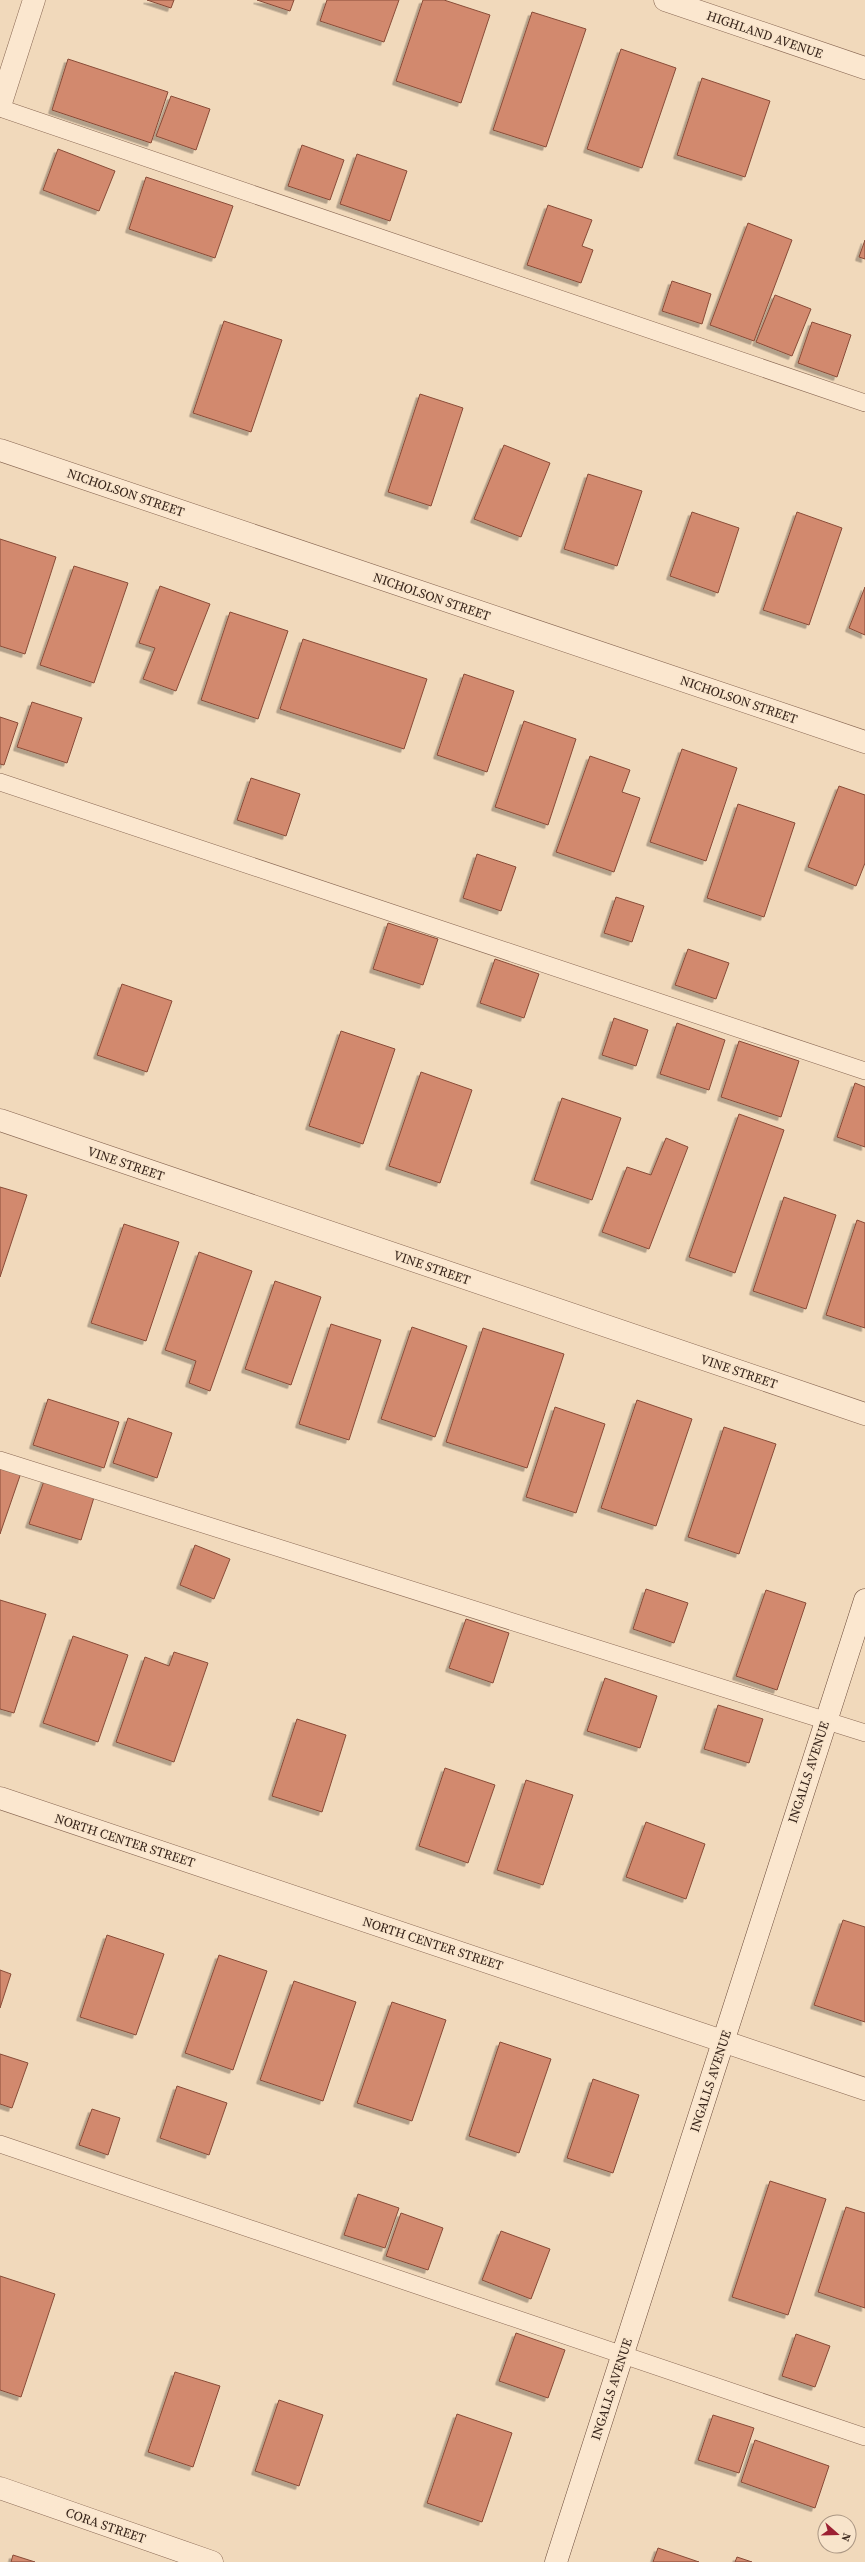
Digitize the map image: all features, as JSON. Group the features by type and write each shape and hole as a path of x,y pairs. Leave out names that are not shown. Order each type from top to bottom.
{"street":[{"path":"0,107 34,0"},
{"name":"HIGHLAND AVENUE","path":"665,0 865,68"},
{"name":"NICHOLSON STREET","path":"0,450 865,742"},
{"name":"VINE STREET","path":"0,1120 865,1414"},
{"name":"INGALLS AVENUE","path":"556,2562 825,1720 865,1600"},
{"name":"NORTH CENTER STREET","path":"0,1798 723,2039 865,2089"},
{"name":"CORA STREET","path":"0,2488 212,2562"}],"lane":[{"path":"0,107 865,403"},
{"path":"0,782 865,1071"},
{"path":"0,1460 825,1720 865,1734"},
{"path":"0,2144 622,2353 865,2437"}],"building":[{"path":"147,0 174,0 171,8"},
{"path":"257,0 294,0 290,11"},
{"path":"327,0 399,0 384,42 320,21"},
{"path":"423,0 444,0 490,15 461,103 396,81"},
{"path":"532,12 586,29 546,147 493,130"},
{"path":"621,49 676,68 642,168 587,149"},
{"path":"68,59 168,92 151,143 52,110"},
{"path":"702,78 770,101 745,177 677,155"},
{"path":"171,96 210,109 196,150 156,136"},
{"path":"302,145 344,160 330,200 288,186"},
{"path":"58,149 115,171 99,211 43,190"},
{"path":"357,154 407,171 390,221 340,204"},
{"path":"146,177 233,206 215,258 129,229"},
{"path":"548,205 592,220 582,246 593,250 581,283 527,265"},
{"path":"748,223 792,240 754,341 710,325"},
{"path":"865,240 865,259 859,257"},
{"path":"672,281 711,294 702,324 662,311"},
{"path":"775,295 811,309 792,356 756,342"},
{"path":"224,321 282,340 251,432 193,413"},
{"path":"812,322 851,335 837,377 798,363"},
{"path":"420,394 463,408 431,506 388,492"},
{"path":"504,445 550,463 521,537 474,519"},
{"path":"588,474 642,491 617,566 564,549"},
{"path":"692,512 739,528 718,593 670,576"},
{"path":"797,512 842,528 809,625 763,610"},
{"path":"0,539 56,557 25,654 0,646"},
{"path":"74,566 128,583 94,683 40,665"},
{"path":"160,586 210,604 176,691 143,679 155,648 139,643"},
{"path":"865,587 865,635 849,628"},
{"path":"230,612 288,631 258,719 201,700"},
{"path":"303,639 427,679 404,749 280,709"},
{"path":"464,674 514,691 487,772 437,755"},
{"path":"32,702 82,718 67,763 17,747"},
{"path":"0,717 18,723 4,765 0,764"},
{"path":"524,721 576,739 548,825 495,807"},
{"path":"682,749 737,768 706,861 650,842"},
{"path":"590,756 630,770 622,792 640,798 614,872 556,852"},
{"path":"251,778 300,794 286,836 237,820"},
{"path":"839,786 865,795 865,863 856,886 808,867"},
{"path":"738,804 795,823 764,917 707,898"},
{"path":"477,854 516,867 501,911 463,898"},
{"path":"616,897 644,906 632,942 604,933"},
{"path":"388,923 438,939 423,985 373,969"},
{"path":"688,949 729,963 716,999 675,985"},
{"path":"495,959 539,974 524,1018 480,1003"},
{"path":"122,984 172,1001 147,1072 97,1055"},
{"path":"614,1018 648,1030 636,1066 602,1055"},
{"path":"677,1023 725,1040 709,1090 660,1074"},
{"path":"341,1031 395,1049 363,1144 309,1126"},
{"path":"739,1041 799,1061 781,1117 721,1097"},
{"path":"421,1072 472,1090 440,1183 389,1166"},
{"path":"855,1083 865,1087 865,1147 837,1137"},
{"path":"562,1098 621,1118 592,1200 534,1180"},
{"path":"739,1114 784,1130 735,1273 689,1257"},
{"path":"666,1138 688,1147 649,1249 602,1232 627,1167 651,1175"},
{"path":"0,1187 27,1195 0,1277"},
{"path":"784,1197 836,1215 806,1309 753,1291"},
{"path":"857,1220 865,1223 865,1328 826,1315"},
{"path":"124,1224 179,1242 146,1341 91,1323"},
{"path":"199,1252 252,1271 210,1391 189,1383 196,1361 165,1350"},
{"path":"275,1281 321,1297 291,1385 245,1369"},
{"path":"331,1324 381,1340 349,1440 299,1424"},
{"path":"412,1327 467,1346 435,1437 381,1419"},
{"path":"483,1328 564,1354 527,1468 446,1442"},
{"path":"48,1399 119,1422 104,1468 33,1445"},
{"path":"637,1400 692,1419 656,1526 601,1508"},
{"path":"555,1407 605,1424 576,1513 526,1497"},
{"path":"128,1418 172,1433 157,1478 113,1463"},
{"path":"724,1427 776,1444 739,1554 688,1537"},
{"path":"0,1459 23,1467 0,1534"},
{"path":"45,1478 95,1494 81,1540 29,1524"},
{"path":"195,1545 230,1559 214,1599 180,1585"},
{"path":"646,1589 688,1603 674,1643 633,1629"},
{"path":"766,1590 806,1603 777,1690 736,1676"},
{"path":"0,1600 46,1614 14,1713 0,1709"},
{"path":"466,1619 509,1633 493,1683 449,1668"},
{"path":"73,1636 128,1655 98,1742 43,1723"},
{"path":"174,1652 208,1663 174,1762 116,1742 145,1657 169,1666"},
{"path":"605,1678 657,1696 640,1748 587,1731"},
{"path":"718,1705 763,1719 749,1763 704,1749"},
{"path":"297,1719 346,1735 322,1812 272,1796"},
{"path":"445,1768 495,1785 468,1863 419,1846"},
{"path":"526,1780 573,1795 543,1885 497,1870"},
{"path":"646,1822 705,1844 686,1899 626,1877"},
{"path":"843,1920 865,1927 865,2022 814,2005"},
{"path":"107,1935 164,1954 136,2035 80,2017"},
{"path":"219,1955 267,1971 233,2070 185,2053"},
{"path":"0,1970 11,1974 0,2008"},
{"path":"294,1981 356,2002 323,2101 260,2080"},
{"path":"392,2002 446,2020 412,2121 357,2103"},
{"path":"500,2042 551,2059 519,2153 469,2136"},
{"path":"0,2054 28,2063 12,2108 0,2104"},
{"path":"593,2079 639,2095 613,2173 567,2158"},
{"path":"177,2086 227,2103 209,2155 160,2138"},
{"path":"92,2109 120,2118 108,2155 79,2145"},
{"path":"770,2181 826,2199 788,2315 732,2297"},
{"path":"358,2194 399,2208 385,2248 344,2235"},
{"path":"846,2207 865,2213 865,2308 818,2292"},
{"path":"401,2213 443,2228 428,2270 386,2256"},
{"path":"501,2231 550,2249 531,2299 482,2280"},
{"path":"0,2276 55,2294 21,2397 0,2390"},
{"path":"516,2333 565,2350 548,2398 499,2381"},
{"path":"796,2334 830,2346 815,2387 782,2376"},
{"path":"175,2372 220,2386 193,2467 148,2452"},
{"path":"279,2400 323,2415 299,2486 255,2471"},
{"path":"457,2414 512,2433 482,2522 427,2503"},
{"path":"713,2415 754,2428 739,2473 698,2460"},
{"path":"755,2440 829,2466 815,2508 741,2482"},
{"path":"658,2548 699,2562 653,2562"},
{"path":"13,2555 35,2562 11,2562"},
{"path":"737,2557 752,2562 735,2562"}]}
